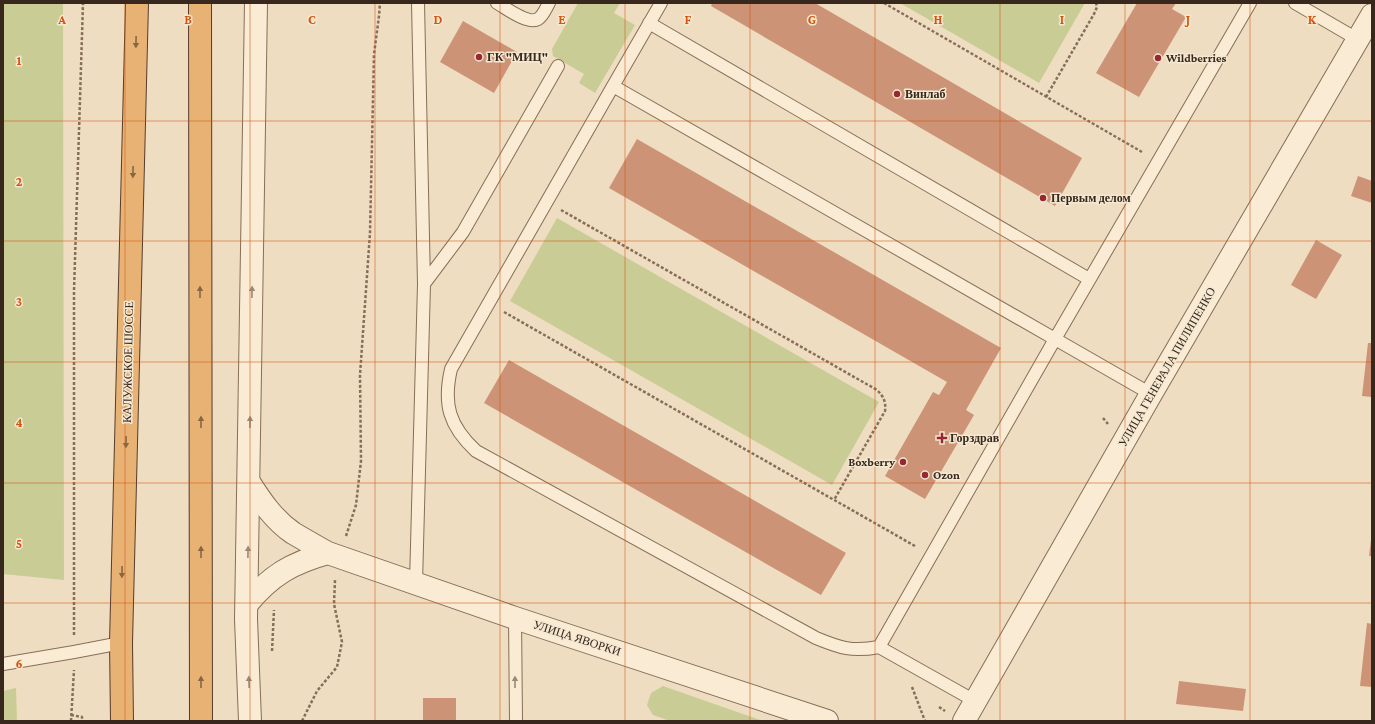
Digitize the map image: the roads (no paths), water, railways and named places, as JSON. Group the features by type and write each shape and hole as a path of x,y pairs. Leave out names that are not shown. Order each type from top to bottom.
{"highway":[{"name":"КАЛУЖСКОЕ ШОССЕ","path":"122,721 120,643 137,3"},
{"path":"200,3 201,721"}],"street":[{"path":"250,721 247,604 256,3"},
{"name":"УЛИЦА ГЕНЕРАЛА ПИЛИПЕНКО","path":"964,721 1151,394 1372,15"},
{"name":"УЛИЦА ЯВОРКИ","path":"249,482 277,519 292,532 328,554 515,618 827,721"},
{"path":"247,604 260,589 288,568 299,562 328,554"}],"lane":[{"path":"416,583 424,284 418,3"},
{"path":"497,3 525,19 532,21 542,15 549,3"},
{"path":"661,3 452,368 447,385 447,402 450,416 456,429 465,441 476,451 816,638 838,647 850,649 879,647 974,702"},
{"path":"879,647 1089,279 1250,3"},
{"path":"1295,3 1357,39"},
{"path":"649,23 1089,279"},
{"path":"424,284 463,232 558,66"},
{"path":"613,86 1151,394"},
{"path":"515,618 516,721"},
{"path":"3,664 120,643"}],"place":[{"name":"ГК \"МИЦ\"","path":"479,57"},
{"name":"Wildberries","path":"1158,58"},
{"name":"Винлаб","path":"897,94"},
{"name":"Первым делом","path":"1043,198"},
{"name":"Горздрав","path":"942,438"},
{"name":"Boxberry","path":"903,462"},
{"name":"Ozon","path":"925,475"}]}
